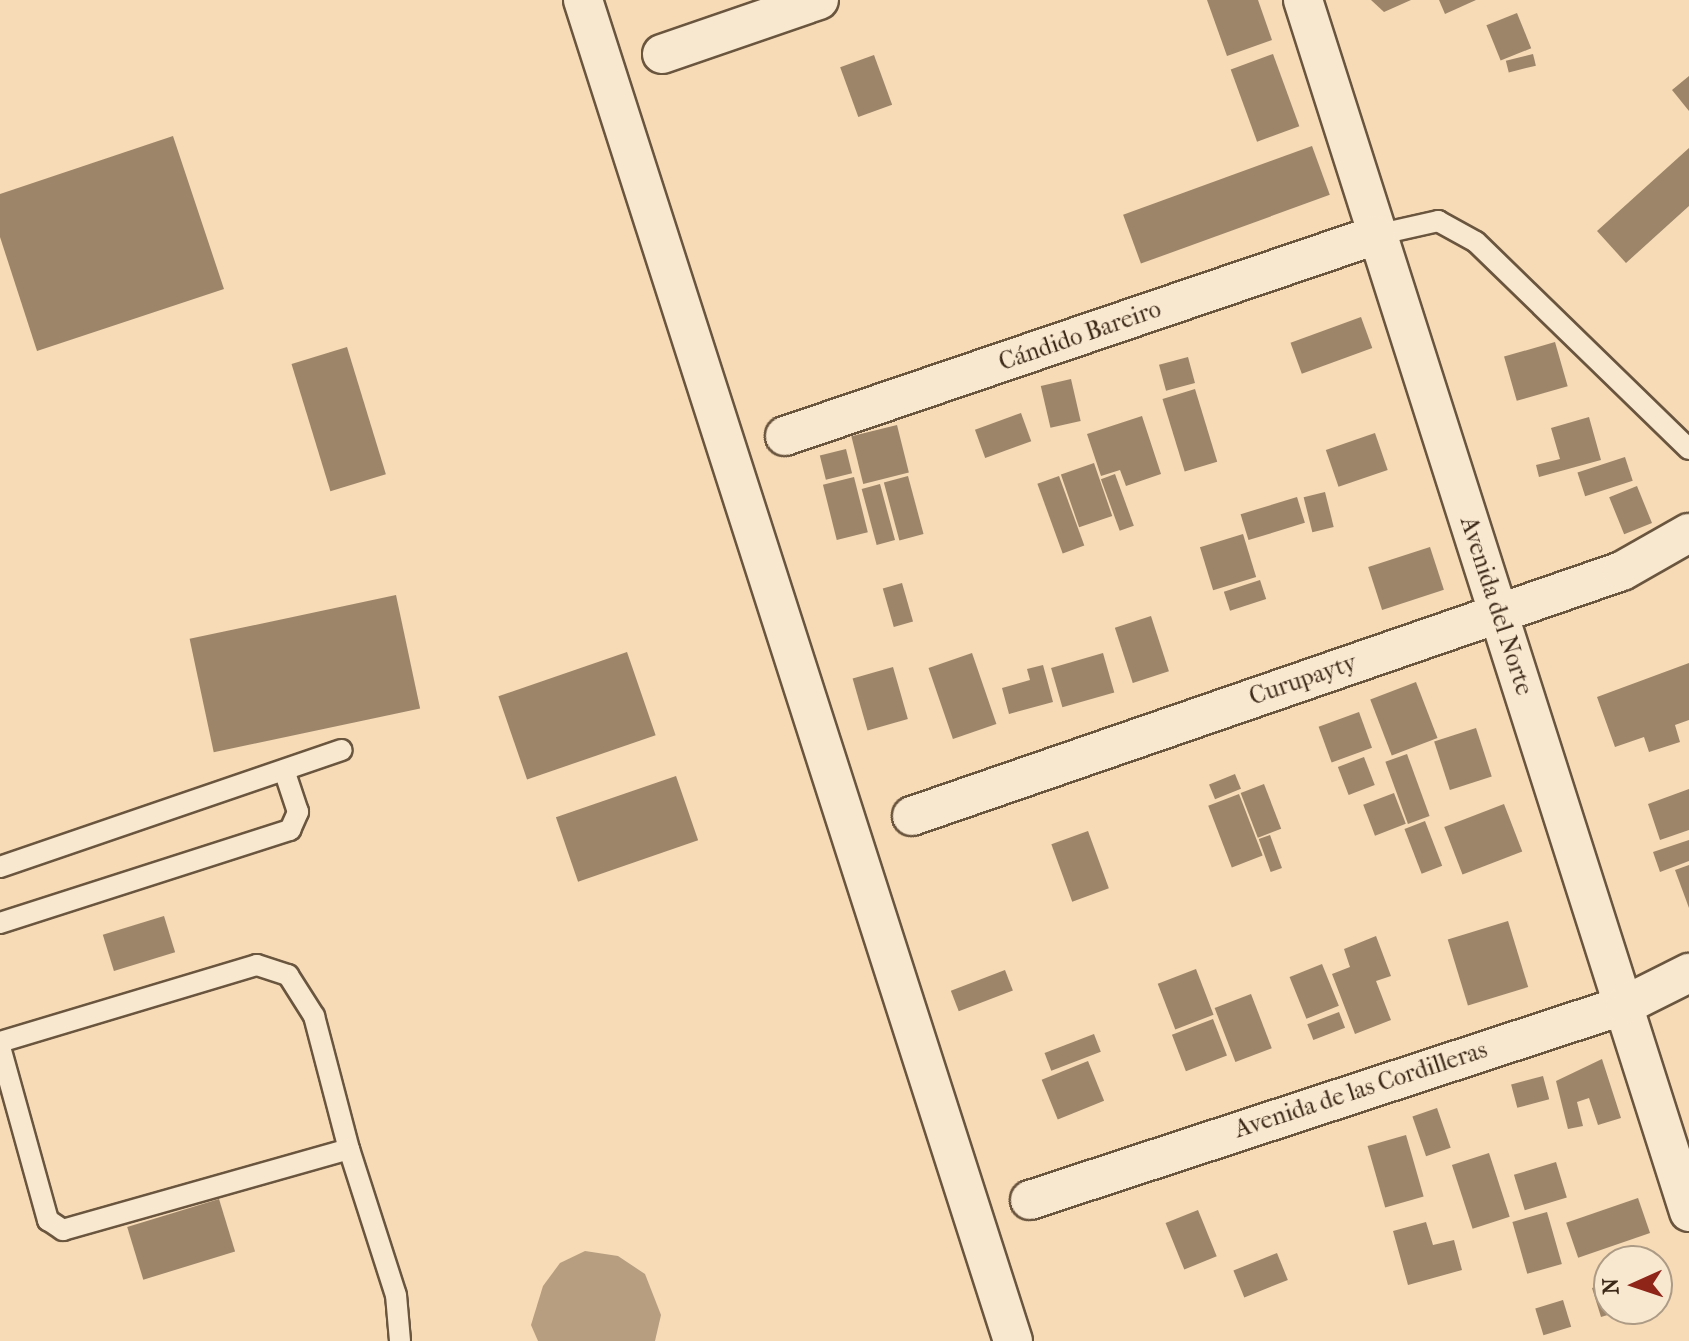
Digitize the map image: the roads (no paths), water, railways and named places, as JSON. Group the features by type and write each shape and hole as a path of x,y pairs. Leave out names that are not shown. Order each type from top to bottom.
{"street":[{"path":"583,0 1013,1341"},
{"path":"662,54 819,0"},
{"name":"Avenida del Norte","path":"1303,0 1689,1212"},
{"name":"Cándido Bareiro","path":"785,436 1376,235"},
{"name":"Curupayty","path":"912,816 1622,571 1689,533"},
{"name":"Avenida de las Cordilleras","path":"1030,1200 1625,1005 1689,973"}],"lane":[{"path":"1376,235 1438,221 1476,242 1689,449"},
{"path":"0,867 342,750"},
{"path":"0,923 290,830 298,812 284,770"},
{"path":"349,1149 63,1230 48,1220 0,1044 257,965 288,975 314,1016 349,1149 396,1295 400,1341"}]}
